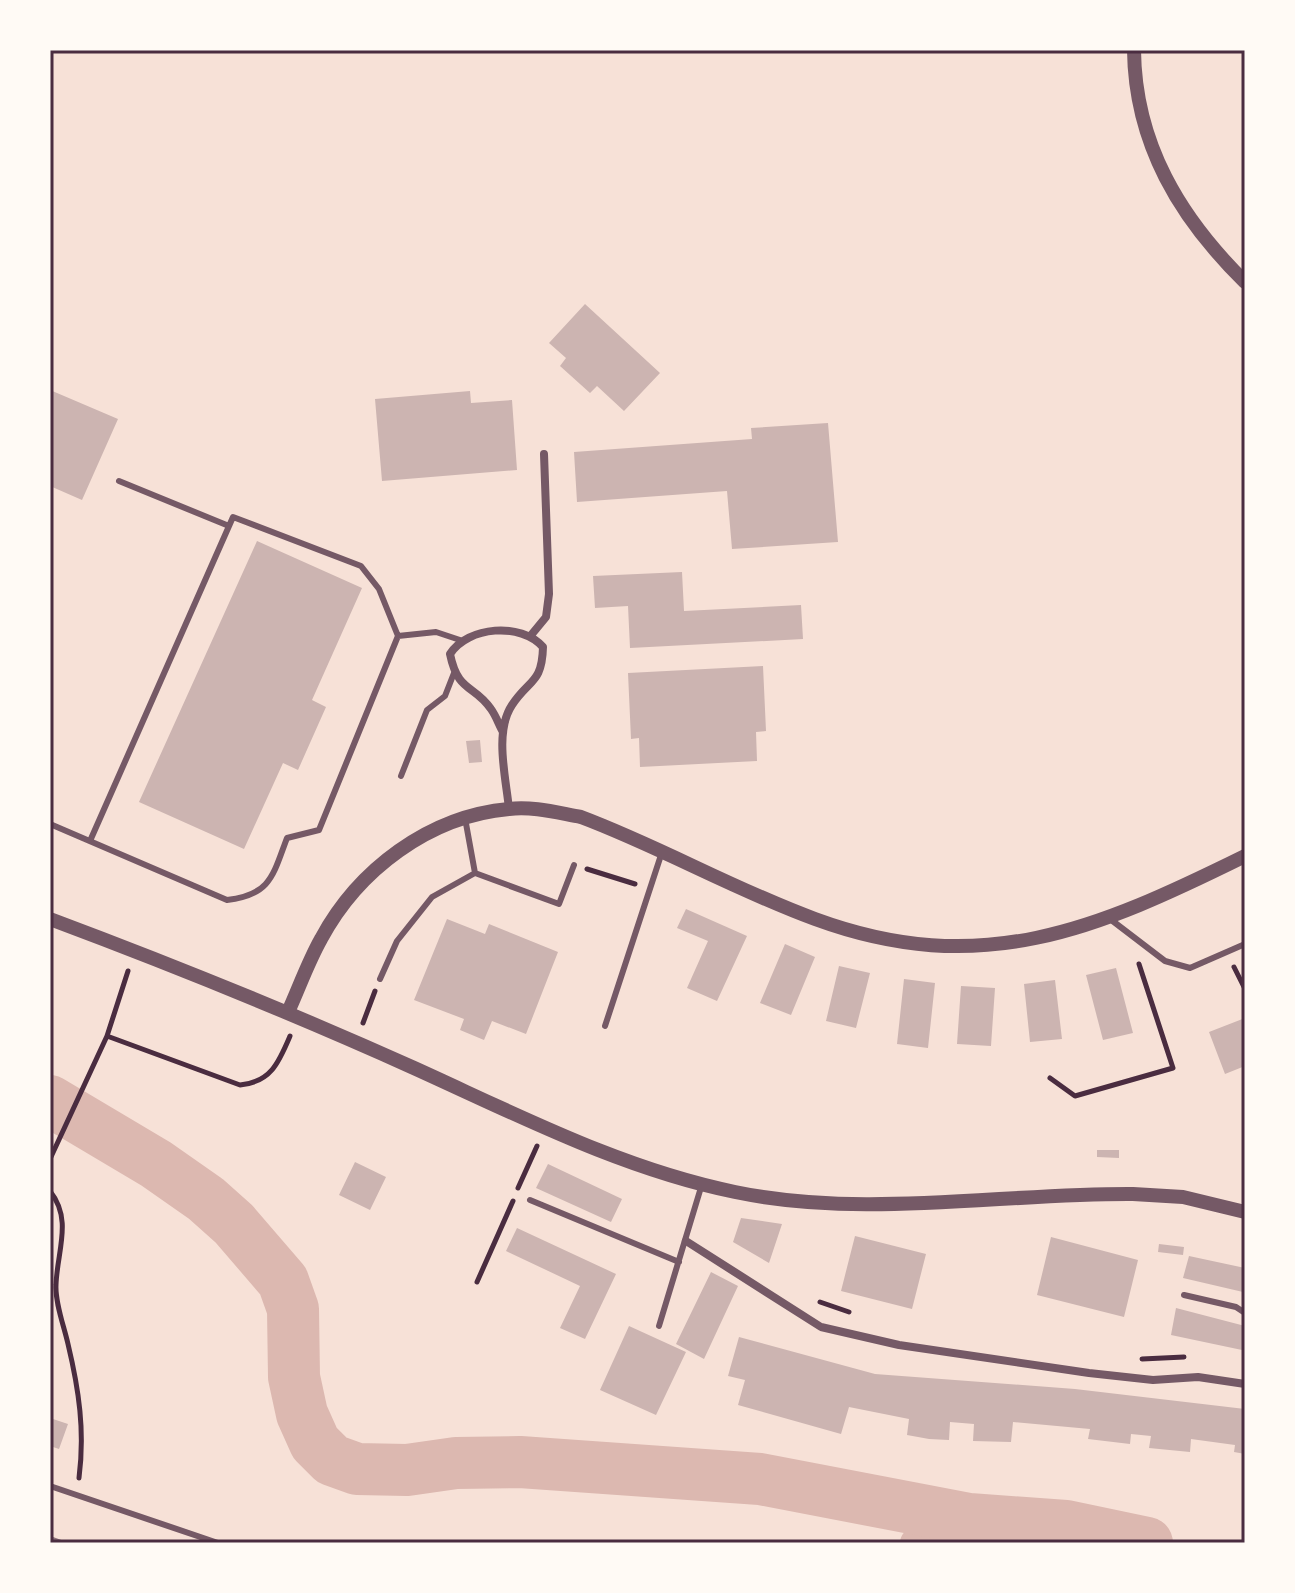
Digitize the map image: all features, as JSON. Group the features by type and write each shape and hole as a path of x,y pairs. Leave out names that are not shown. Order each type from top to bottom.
{"street":[{"path":"1134,50 1134,77 1142,116 1160,165 1191,225 1245,282"},
{"path":"532,634 546,617 549,594 544,454"},
{"path":"503,732 512,705 530,687 542,667 543,647 532,634 495,632 460,640 450,654 454,673 469,691 490,706 503,732 509,809"},
{"path":"293,1014 321,937 362,883 394,852 427,832 465,818 509,809 581,817 816,919 863,934 955,946 1003,944 1059,935 1110,919 1245,856"},
{"path":"50,919 293,1014 579,1142 666,1176 778,1198 874,1204 1133,1194 1183,1197 1245,1212"},
{"path":"686,1241 821,1327 899,1345 1089,1373 1153,1380 1198,1377 1245,1384"}],"lane":[{"path":"119,481 229,526"},
{"path":"50,824 227,900 248,898 269,884 287,838 319,830 398,636 379,589 361,566 233,517 90,841"},
{"path":"398,636 436,632 460,640"},
{"path":"401,776 427,710 445,696 454,673"},
{"path":"465,818 475,873"},
{"path":"605,1026 662,852"},
{"path":"380,979 397,941 432,897 475,873 559,904 574,865"},
{"path":"1110,919 1165,961 1190,968 1245,944"},
{"path":"659,1326 702,1184"},
{"path":"530,1200 679,1262"},
{"path":"1184,1295 1236,1307 1245,1313"},
{"path":"50,1486 218,1543"}],"path":[{"path":"574,865 651,889"},
{"path":"51,1156 107,1036 136,951"},
{"path":"1227,951 1245,989"},
{"path":"1050,1078 1075,1096 1173,1068 1143,976"},
{"path":"356,1042 380,979"},
{"path":"107,1036 240,1085 268,1076 278,1064 293,1014"},
{"path":"50,1191 61,1205 63,1236 55,1287 78,1388 84,1438 77,1496"},
{"path":"810,1297 859,1315"},
{"path":"1132,1359 1191,1358"}],"building":[{"path":"585,304 660,373 624,411 597,386 590,393 560,366 566,358 549,343"},
{"path":"50,390 118,419 82,500 50,486"},
{"path":"470,391 471,403 512,400 517,470 382,481 375,399"},
{"path":"828,423 838,542 732,549 727,491 577,502 574,452 752,439 751,428"},
{"path":"257,541 362,588 312,700 326,707 298,770 283,763 244,849 139,802"},
{"path":"682,572 684,611 801,605 803,639 630,648 628,606 595,608 593,576"},
{"path":"763,666 766,731 756,732 757,761 640,767 639,738 631,739 628,673"},
{"path":"480,740 482,762 469,763 466,741"},
{"path":"686,909 747,936 717,1001 687,988 708,941 677,928"},
{"path":"447,919 485,934 489,924 558,952 526,1034 492,1021 484,1040 460,1030 464,1019 414,1000"},
{"path":"785,944 815,957 791,1015 760,1003"},
{"path":"839,966 870,973 856,1028 826,1021"},
{"path":"1116,968 1133,1033 1103,1040 1086,975"},
{"path":"904,979 935,983 928,1048 897,1044"},
{"path":"1055,980 1062,1039 1030,1042 1024,984"},
{"path":"961,986 995,988 991,1046 957,1044"},
{"path":"1245,1018 1245,1066 1225,1074 1209,1032"},
{"path":"1097,1150 1119,1150 1119,1158 1097,1157"},
{"path":"355,1162 386,1177 370,1210 339,1195"},
{"path":"548,1164 622,1199 611,1222 536,1188"},
{"path":"741,1218 782,1224 769,1263 733,1242"},
{"path":"517,1228 616,1274 585,1339 560,1328 580,1286 506,1251"},
{"path":"855,1236 926,1254 912,1309 841,1291"},
{"path":"1051,1237 1138,1260 1124,1317 1037,1295"},
{"path":"1159,1244 1184,1247 1183,1255 1158,1252"},
{"path":"1189,1256 1245,1268 1243,1292 1183,1278"},
{"path":"711,1272 738,1286 704,1359 676,1344"},
{"path":"1176,1308 1245,1326 1242,1350 1171,1335"},
{"path":"629,1326 686,1352 656,1415 600,1390"},
{"path":"739,1337 875,1374 1075,1389 1245,1409 1245,1454 1234,1452 1235,1445 1191,1439 1190,1452 1149,1448 1151,1436 1131,1434 1130,1444 1088,1439 1090,1429 1013,1422 1011,1442 973,1441 974,1424 950,1422 949,1440 929,1439 907,1435 909,1419 849,1407 841,1434 738,1405 745,1380 728,1376"},
{"path":"50,1418 68,1424 59,1449 50,1446"}],"waterway":[{"path":"50,1101 156,1164 206,1199 234,1224 283,1281 293,1309 294,1377 302,1414 315,1443 332,1460 357,1469 407,1470 456,1463 520,1462 760,1479 969,1519 1066,1526 1147,1543"},
{"path":"915,1543 969,1519"}],"railway":[{"path":"50,1539 61,1543"}]}
